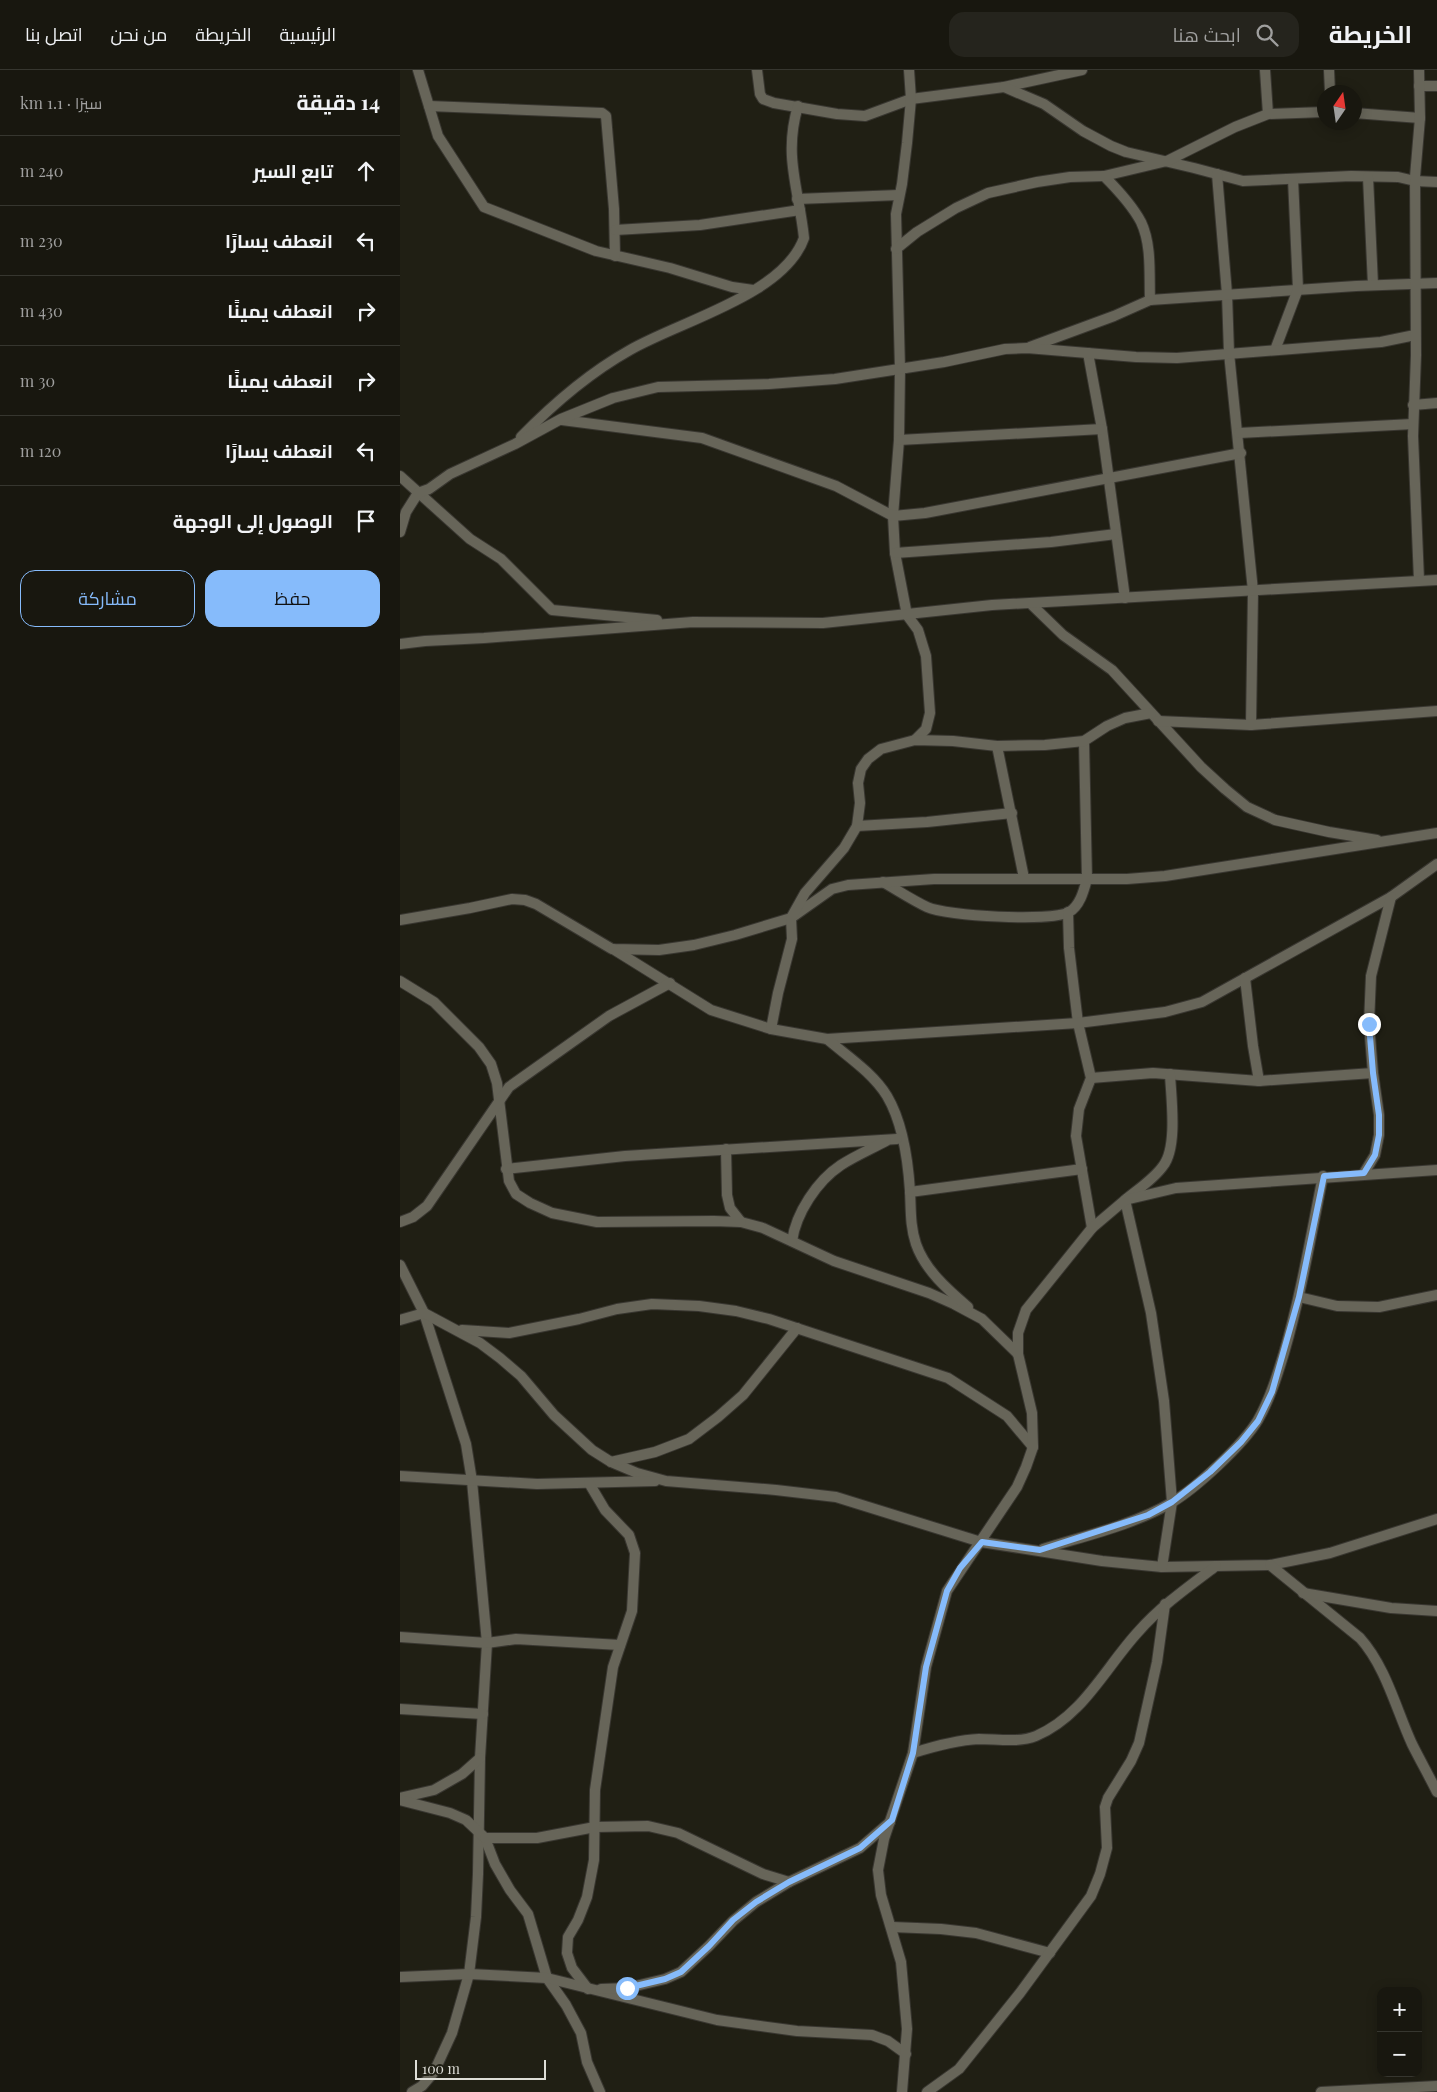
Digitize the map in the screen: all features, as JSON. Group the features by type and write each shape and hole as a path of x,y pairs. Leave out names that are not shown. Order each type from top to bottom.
{"street":[{"path":"418,70 438,136 484,207 560,238 615,256 670,268 732,287 754,290"},
{"path":"757,70 760,94 763,99 774,103 837,114 865,116 911,99 1004,86 1082,70"},
{"path":"910,70 911,99 902,184 896,214 900,369 899,440 894,516 895,553 907,615 918,630 926,656 930,713 926,729 915,740"},
{"path":"1265,70 1268,114"},
{"path":"1329,70 1330,85"},
{"path":"1419,70 1420,118 1415,181 1416,335 1413,404 1419,580"},
{"path":"1004,86 1044,104 1083,131 1126,152 1243,181 1398,177 1415,181 1437,182"},
{"path":"1419,86 1437,86"},
{"path":"429,106 602,113 606,116 615,230 615,256"},
{"path":"515,444 551,406 578,384 630,350 684,323 732,303 790,264 804,238 792,169 791,136 798,106"},
{"path":"896,249 917,232 956,208 988,193 1070,177 1104,176 1167,161 1235,127 1268,114 1317,112"},
{"path":"1362,114 1420,118"},
{"path":"1217,174 1228,294 1229,353 1239,433 1253,591 1251,725"},
{"path":"1104,176 1120,193 1141,222 1146,239 1150,300"},
{"path":"1368,177 1373,285"},
{"path":"1275,350 1298,289 1293,179"},
{"path":"798,199 899,195"},
{"path":"615,230 700,225 800,210"},
{"path":"1027,348 1114,316 1150,300 1298,289 1437,283"},
{"path":"400,532 406,512 418,493 429,489 450,474 562,420 613,398 658,387 769,384 835,379 944,362 987,351 1027,348 1178,358 1381,342 1416,335"},
{"path":"1088,353 1102,429 1125,598"},
{"path":"1413,404 1437,403"},
{"path":"562,420 702,438 836,486 894,516 925,513 1241,453"},
{"path":"1239,433 1413,424"},
{"path":"899,440 1102,429"},
{"path":"402,482 418,493 470,538 501,559 552,610 693,622 823,623 992,605 1437,580"},
{"path":"895,553 1051,542 1116,534"},
{"path":"1030,604 1063,634 1112,670 1202,767 1225,789 1247,806 1275,820 1329,832 1385,841"},
{"path":"400,644 693,622"},
{"path":"1158,720 1251,725 1437,711"},
{"path":"771,1029 792,939 791,918 805,894 844,848 857,826 860,803 858,783 868,758 881,749 915,740 953,741 997,746 1045,745 1084,741 1107,726 1125,718 1150,713"},
{"path":"883,882 927,907 939,911 999,917 1057,915 1068,912 1079,900 1087,879 1084,741"},
{"path":"997,746 1024,878"},
{"path":"857,826 927,822 1012,813"},
{"path":"612,949 659,950 694,945 791,918 832,889 848,885 934,879 1087,879 1165,876 1437,833"},
{"path":"400,920 512,899 525,900 536,904 670,983 711,1010 771,1029 827,1038 1078,1023 1165,1012 1202,1002 1391,896 1437,864"},
{"path":"1364,1173 1375,1155 1379,1135 1379,1115 1369,1024 1372,976 1391,896"},
{"path":"1068,912 1069,948 1078,1023 1091,1078 1079,1109 1076,1122 1076,1136 1092,1228"},
{"path":"1245,978 1259,1081"},
{"path":"400,980 434,1002 479,1047 491,1064 497,1083 509,1181 516,1194 530,1203 552,1213 597,1222 742,1222 762,1228 834,1261 929,1293 982,1319"},
{"path":"400,1222 413,1217 427,1206 474,1140 499,1099 521,1077 609,1016 670,983"},
{"path":"827,1038 875,1080 887,1096 907,1161 910,1221 916,1245 930,1271 1018,1354"},
{"path":"1091,1078 1113,1075 1170,1074 1259,1081 1373,1073"},
{"path":"902,2092 907,2029 901,1962 881,1895 878,1870 884,1839 892,1820 913,1753 926,1667 947,1591 960,1568 982,1542 1017,1487 1033,1447 1032,1413 1018,1354 1018,1333 1026,1310 1092,1228 1164,1166 1169,1155 1172,1129 1170,1074"},
{"path":"506,1168 625,1156 898,1134"},
{"path":"792,1241 793,1230 802,1209 830,1174 841,1165 898,1134"},
{"path":"726,1149 727,1195 730,1208 742,1222"},
{"path":"910,1192 1082,1169"},
{"path":"1125,1200 1176,1188 1364,1173 1437,1170"},
{"path":"1040,1550 1148,1515 1172,1502 1210,1472 1241,1442 1258,1421 1272,1392 1299,1297 1324,1176"},
{"path":"1125,1200 1151,1313 1164,1401 1172,1502 1162,1568"},
{"path":"400,1265 424,1313 466,1444 472,1481 487,1643 480,1758 482,1835 476,1917 469,1974 452,2032 434,2072 422,2086 412,2092"},
{"path":"1299,1297 1337,1306 1379,1306 1437,1295"},
{"path":"456,1329 509,1333 579,1319 624,1307 652,1304 699,1306 736,1311 769,1319 948,1378 1007,1416 1033,1447"},
{"path":"400,1320 424,1313 480,1343 514,1370 554,1415 592,1450 611,1462 638,1473 666,1481"},
{"path":"611,1462 654,1452 689,1439 743,1395 797,1328"},
{"path":"400,1476 537,1484 666,1481 836,1497 982,1542 1102,1561 1162,1568 1270,1565 1330,1553 1437,1519"},
{"path":"588,1989 572,1968 567,1953 568,1937 578,1920 587,1896 594,1860 595,1790 613,1667 632,1611 635,1553 628,1535 605,1510 589,1483"},
{"path":"1270,1565 1302,1593 1360,1638 1369,1648 1377,1662 1413,1745 1437,1792"},
{"path":"913,1753 946,1742 980,1739 1005,1741 1034,1737 1051,1728 1082,1703 1137,1633 1165,1604 1216,1566"},
{"path":"1302,1593 1390,1608 1437,1611"},
{"path":"927,2092 959,2069 1050,1953 1091,1896 1100,1874 1107,1848 1105,1807 1108,1798 1131,1761 1139,1743 1156,1670 1165,1604"},
{"path":"400,1637 487,1643 516,1639 620,1645"},
{"path":"400,1709 483,1714"},
{"path":"400,1799 434,1790 462,1774 480,1758"},
{"path":"400,1799 450,1813 466,1820 482,1835 495,1864 510,1890 528,1914 547,1978 566,2005 581,2033 588,2062 600,2092"},
{"path":"588,1989 627,1988 665,1979 681,1972 733,1920 756,1902 789,1882 860,1848 892,1820"},
{"path":"482,1835 537,1838 595,1827 648,1826 678,1833 763,1874 789,1882"},
{"path":"892,1928 941,1929 976,1933 1050,1953"},
{"path":"400,1977 469,1974 547,1978 717,2020 797,2031 872,2035 888,2040 906,2054"},
{"path":"1321,2092 1437,2086"}],"route":[{"path":"627,1988 665,1979 681,1972 733,1920 756,1902 789,1882 860,1848 892,1820 913,1753 926,1667 947,1591 960,1568 982,1542 1040,1550 1148,1515 1172,1502 1210,1472 1241,1442 1258,1421 1272,1392 1289,1335 1299,1297 1324,1176 1364,1173 1375,1155 1379,1135 1379,1115 1369,1024"}]}
